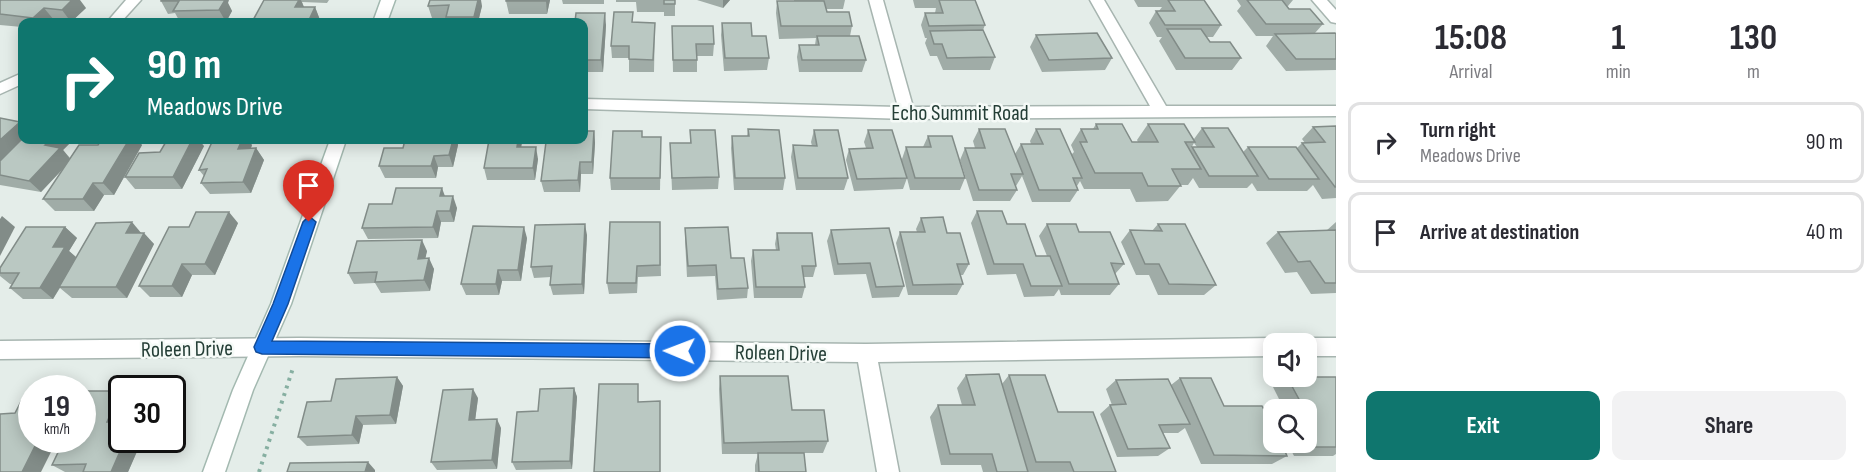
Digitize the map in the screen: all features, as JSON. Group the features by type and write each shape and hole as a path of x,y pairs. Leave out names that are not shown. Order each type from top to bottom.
{"street":[{"path":"118,18 134,0"},
{"path":"381,18 388,0"},
{"path":"876,0 907,113"},
{"path":"1097,0 1162,113"},
{"path":"1319,0 1336,19"},
{"path":"2,86 18,80"},
{"path":"2,86 18,90"},
{"name":"Echo Summit Road","path":"588,104 907,113 1336,111"},
{"path":"214,472 243,390 280,304 338,144"},
{"name":"Roleen Drive","path":"0,350 299,347 866,353 1263,347"},
{"path":"1317,347 1336,347"},
{"path":"866,353 888,472"}],"path":[{"path":"259,472 299,347"}],"building":[{"path":"1,0 72,0 62,10 44,8 33,18 0,14"},
{"path":"161,0 225,0 219,10 173,11 179,1"},
{"path":"264,0 299,0 295,7 315,7 310,18 254,18"},
{"path":"430,0 478,0 474,17 446,17 449,5 428,6"},
{"path":"546,0 546,1 506,1"},
{"path":"664,0 675,0 675,4 664,4"},
{"path":"939,0 975,0 985,25 929,26 925,13 943,13"},
{"path":"1168,0 1204,0 1221,25 1165,25 1156,11 1175,11"},
{"path":"1247,0 1282,0 1289,9 1310,9 1323,24 1266,24"},
{"path":"777,1 824,1 827,12 849,12 852,26 781,26"},
{"path":"614,12 633,12 632,22 655,23 653,60 629,59 629,46 611,46"},
{"path":"576,13 605,13 601,60 588,60 588,18 575,18"},
{"path":"722,23 751,23 752,36 766,36 769,58 725,58"},
{"path":"672,26 713,26 714,44 696,44 697,60 673,60"},
{"path":"1167,29 1201,29 1210,42 1230,42 1241,58 1185,58"},
{"path":"983,30 995,57 947,58 942,44 934,44 930,31"},
{"path":"1097,33 1112,58 1049,60 1036,35"},
{"path":"1335,33 1336,59 1296,59 1275,34"},
{"path":"817,36 859,36 866,60 802,60 799,45 819,45"},
{"path":"0,118 18,122 18,124 0,140"},
{"path":"1096,124 1122,124 1132,142 1158,142 1148,124 1184,124 1195,142 1185,142 1201,169 1172,169 1181,186 1148,186 1142,173 1095,173 1080,142 1087,142 1081,129 1098,129"},
{"path":"1336,126 1335,187 1302,143 1325,142 1313,127"},
{"path":"1202,128 1228,128 1258,176 1209,176 1192,147 1214,147"},
{"path":"748,129 779,130 785,178 735,178 732,136 749,136"},
{"path":"979,129 1005,129 1023,174 1011,174 1017,190 979,190 965,148 985,148"},
{"path":"1036,129 1060,129 1082,178 1073,178 1078,190 1039,190 1021,144 1043,144"},
{"path":"690,130 715,130 719,177 672,178 670,143 691,143"},
{"path":"814,130 838,130 848,178 798,178 793,145 817,146"},
{"path":"868,130 892,130 907,178 857,179 849,149 873,148"},
{"path":"588,131 594,131 592,162 580,162 578,180 541,181 546,144 588,144"},
{"path":"613,131 642,131 642,137 661,137 660,178 610,178"},
{"path":"928,136 952,136 965,178 915,178 906,147 931,147"},
{"path":"18,143 46,144 60,148 29,181 0,175 0,161"},
{"path":"127,144 103,183 93,183 83,199 43,199 79,145"},
{"path":"165,144 190,144 173,177 125,177 139,153 160,152"},
{"path":"211,144 240,144 238,149 256,148 243,182 201,183 207,169 199,170"},
{"path":"404,144 452,144 449,155 434,156 431,166 379,166 384,148 403,148"},
{"path":"488,144 517,144 517,147 536,147 533,168 484,168"},
{"path":"1248,147 1296,147 1319,179 1269,179"},
{"path":"396,188 442,188 440,196 453,196 450,211 437,211 433,227 362,228 369,204 392,204"},
{"path":"977,211 1002,211 1007,224 1025,224 1036,256 1050,256 1062,286 1031,286 1023,264 994,264"},
{"path":"196,212 229,212 205,264 182,264 172,286 139,286 169,227 189,227"},
{"path":"943,217 947,233 960,233 969,264 957,264 963,284 913,285 900,232 925,232 921,218"},
{"path":"132,222 126,233 144,233 116,287 59,287 96,223"},
{"path":"610,222 660,222 660,265 637,266 636,283 607,283"},
{"path":"585,224 582,284 550,285 552,266 531,267 535,225"},
{"path":"1047,224 1076,224 1079,232 1110,232 1124,264 1111,263 1119,284 1069,284"},
{"path":"1158,224 1185,224 1216,285 1169,284 1159,264 1145,264 1130,230 1162,231"},
{"path":"473,226 524,227 518,270 498,270 496,284 461,284"},
{"path":"26,227 65,227 53,247 65,247 40,288 10,288 19,273 0,273 0,268"},
{"path":"728,227 731,258 744,258 748,288 718,289 716,265 688,266 685,228"},
{"path":"889,228 904,286 876,287 870,263 838,264 831,230"},
{"path":"1336,230 1336,283 1325,283 1310,261 1298,262 1278,232"},
{"path":"777,233 812,233 816,266 802,266 805,287 756,287 753,250 779,250"},
{"path":"422,240 418,259 429,258 424,280 375,282 377,272 348,273 357,241"},
{"path":"999,374 1028,472 997,472 992,454 950,454 938,405 975,405 966,375"},
{"path":"1009,375 1045,375 1058,412 1093,412 1116,472 1074,472 1070,462 1036,462"},
{"path":"720,376 788,376 792,410 824,410 828,441 724,443"},
{"path":"397,377 390,415 356,416 352,435 298,437 307,402 331,401 336,379"},
{"path":"1317,377 1336,377 1336,447 1317,447 1317,399 1299,399 1292,387 1317,387"},
{"path":"1180,378 1211,378 1224,406 1262,406 1263,453 1286,453 1287,456 1214,455"},
{"path":"1168,379 1190,424 1159,425 1170,448 1128,449 1110,405 1126,404 1116,380"},
{"path":"599,384 638,384 638,402 660,401 660,472 594,472"},
{"path":"574,388 570,461 512,462 517,412 538,411 540,389"},
{"path":"473,389 469,420 497,419 492,460 431,462 443,390"},
{"path":"96,391 108,391 108,453 119,453 111,472 83,472 86,464 52,465 58,453 96,453"},
{"path":"18,407 18,453 32,453 22,472 0,472 0,414 15,413"},
{"path":"758,453 804,453 806,472 759,472"},
{"path":"368,462 365,472 287,472 290,463"}],"route":[{"path":"309,222 262,347 680,351"}]}
